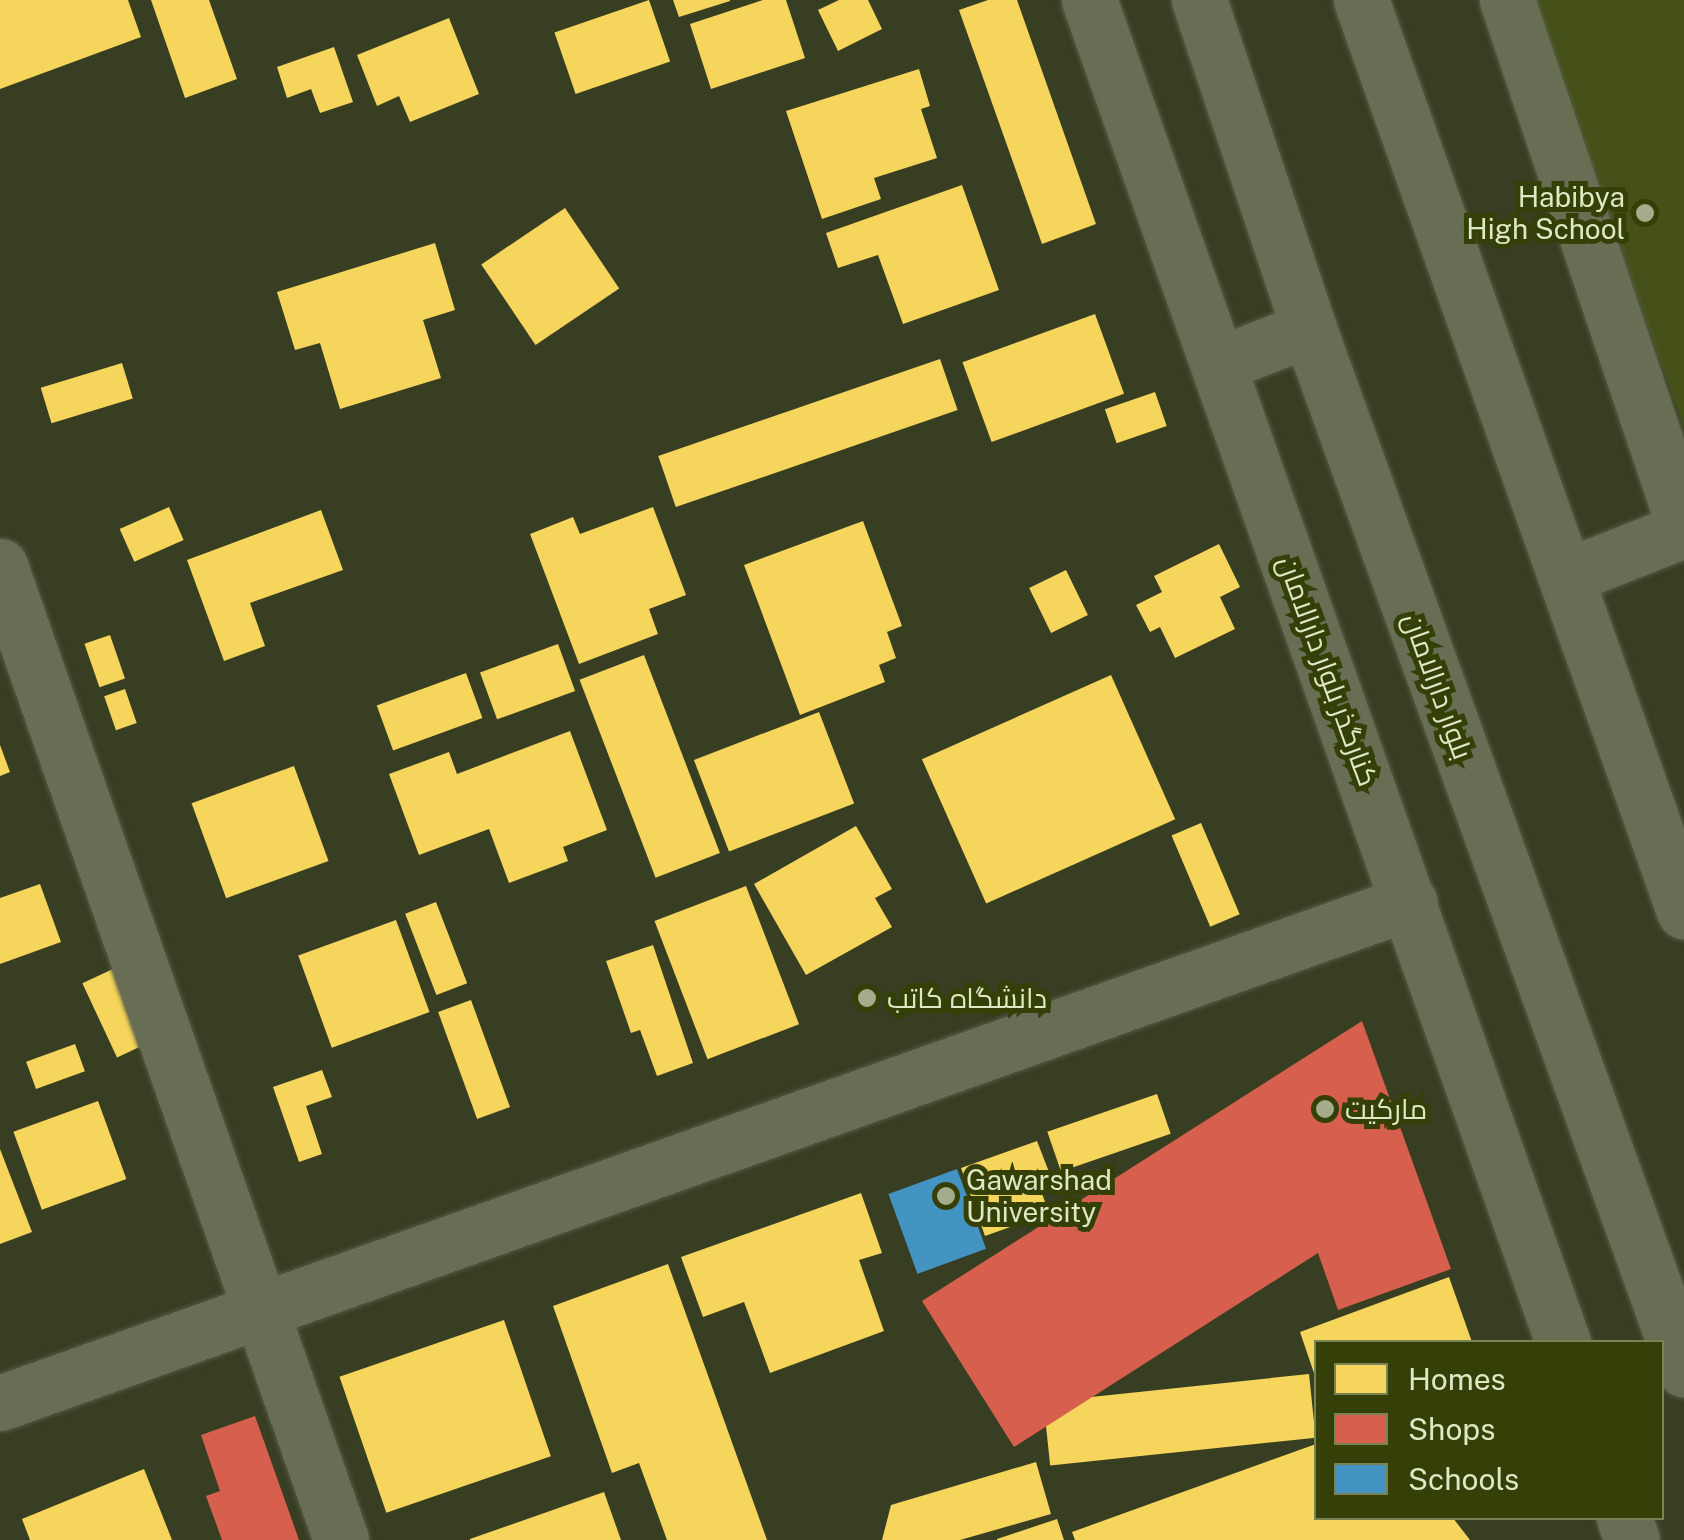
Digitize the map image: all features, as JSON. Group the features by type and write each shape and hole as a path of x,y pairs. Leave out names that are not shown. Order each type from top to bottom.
{"main road":[{"name":"کنارگذر بلوار دارالامان","path":"1089,0 1562,1340"},
{"name":"بلوار دارالامان","path":"1199,0 1309,329 1684,1369"},
{"path":"1361,0 1684,911"},
{"path":"1507,0 1684,528"},
{"path":"1218,364 1309,329"}],"street":[{"path":"1567,576 1684,528"},
{"path":"0,566 341,1540"},
{"path":"0,1402 1410,902"}],"shaded area":[{"name":"Habibya High School","path":"1530,0 1684,0 1684,427"}],"building: Homes":[{"path":"0,0 128,0 141,37 0,89"},
{"path":"151,0 209,0 237,79 185,98"},
{"path":"649,0 670,61 576,94 554,33"},
{"path":"673,0 730,0 730,1 679,17"},
{"path":"763,0 786,0 805,58 711,89 690,24"},
{"path":"839,0 868,0 882,29 838,51 818,10"},
{"path":"988,0 1017,0 1096,224 1042,244 959,10"},
{"path":"449,18 479,94 410,122 399,96 377,106 357,55"},
{"path":"334,47 353,102 320,113 311,89 287,98 277,67"},
{"path":"919,69 930,106 921,109 937,158 874,178 881,199 822,219 786,111"},
{"path":"962,185 999,290 903,324 878,255 838,268 826,233"},
{"path":"565,208 619,288 536,345 481,264"},
{"path":"435,243 455,310 423,320 441,378 340,409 320,343 295,350 277,292"},
{"path":"1095,314 1124,394 992,442 963,362"},
{"path":"940,359 958,410 676,507 658,456"},
{"path":"122,363 133,398 52,423 41,388"},
{"path":"1155,392 1167,426 1117,443 1105,409"},
{"path":"169,507 184,540 134,562 120,529"},
{"path":"653,507 686,595 649,609 658,634 579,664 530,534 573,517 580,534"},
{"path":"321,510 343,570 250,603 265,646 224,661 187,560"},
{"path":"863,521 902,626 887,632 896,658 879,665 885,682 800,715 744,565"},
{"path":"1219,544 1240,587 1220,597 1235,629 1175,658 1160,627 1150,632 1136,605 1162,592 1154,576"},
{"path":"1066,570 1088,615 1051,633 1029,588"},
{"path":"110,635 125,678 99,687 84,644"},
{"path":"558,644 575,691 497,719 480,672"},
{"path":"644,655 720,853 656,878 580,680"},
{"path":"466,673 482,718 393,751 377,705"},
{"path":"1111,675 1175,819 986,904 922,759"},
{"path":"125,689 137,723 116,730 104,696"},
{"path":"819,712 854,803 729,852 694,760"},
{"path":"570,731 607,830 563,847 568,861 509,883 489,829 419,855 389,774 449,752 457,774"},
{"path":"0,745 10,772 0,776"},
{"path":"294,766 329,861 226,898 192,803"},
{"path":"1201,823 1240,914 1210,927 1172,836"},
{"path":"856,826 892,889 875,898 892,927 806,975 754,884"},
{"path":"40,884 61,942 0,964 0,898"},
{"path":"746,886 799,1024 708,1059 655,921"},
{"path":"436,902 467,983 436,995 405,914"},
{"path":"396,920 430,1012 332,1048 298,956"},
{"path":"653,945 693,1063 657,1076 640,1030 631,1033 606,961"},
{"path":"115,968 150,1042 117,1058 82,983"},
{"path":"471,1000 510,1107 477,1119 438,1012"},
{"path":"75,1044 85,1071 36,1089 26,1062"},
{"path":"322,1070 332,1097 306,1106 322,1154 299,1162 273,1087"},
{"path":"1157,1094 1171,1134 1061,1171 1047,1132"},
{"path":"98,1101 126,1179 42,1210 13,1132"},
{"path":"1037,1141 1049,1172 1036,1177 1049,1213 985,1236 961,1168"},
{"path":"0,1149 32,1232 0,1244"},
{"path":"861,1193 882,1253 859,1260 884,1331 770,1373 744,1302 703,1317 681,1257"},
{"path":"668,1264 767,1540 667,1540 639,1463 612,1473 553,1306"},
{"path":"1449,1277 1471,1340 1314,1340 1314,1373 1300,1332"},
{"path":"504,1320 551,1456 386,1513 339,1377"},
{"path":"1309,1374 1314,1438 1050,1466 1043,1402"},
{"path":"1314,1445 1314,1520 1455,1520 1470,1540 1075,1540 1072,1532"},
{"path":"1036,1462 1051,1514 960,1540 882,1540 891,1505"},
{"path":"144,1469 172,1540 30,1540 22,1519"},
{"path":"604,1492 621,1540 470,1540 470,1539"},
{"path":"1057,1519 1064,1540 997,1540 997,1539"}],"building: Shops":[{"path":"1362,1021 1451,1269 1338,1310 1318,1253 1014,1447 922,1301"},
{"path":"255,1416 299,1540 222,1540 206,1496 220,1491 201,1435"}],"building: Schools":[{"path":"957,1169 986,1249 917,1274 888,1194"}],"place":[{"name":"Habibya High School","path":"1645,213"},
{"name":"دانشگاه کاتب","path":"867,998"},
{"name":"مارکیت","path":"1325,1109"},
{"name":"Gawarshad University","path":"946,1196"}]}
